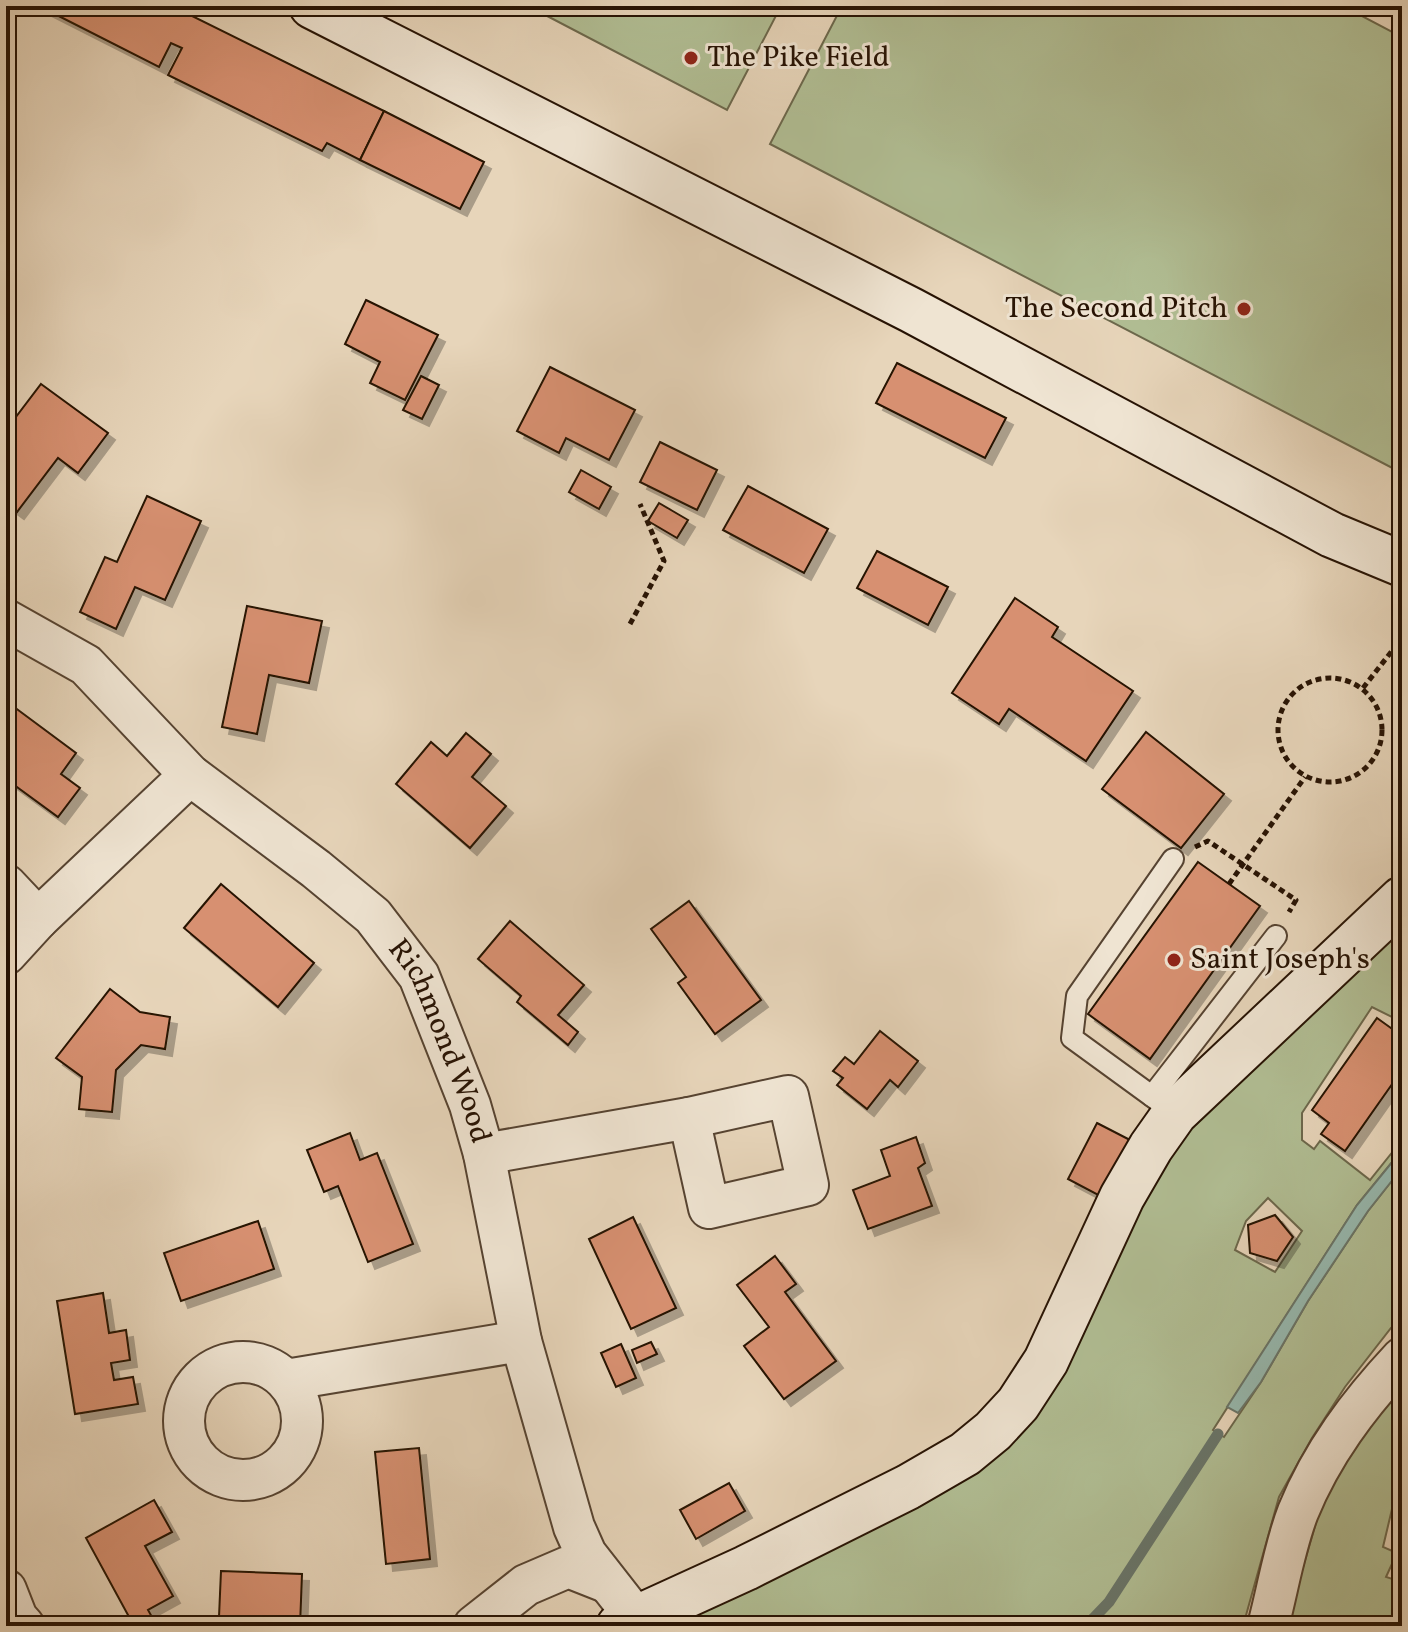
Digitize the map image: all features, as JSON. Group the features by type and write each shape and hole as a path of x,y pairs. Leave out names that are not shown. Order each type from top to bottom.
{"main road":[{"path":"312,6 911,310 1332,535 1402,564"},
{"path":"628,1622 746,1568 908,1487 965,1454 993,1431 1018,1404 1046,1361 1122,1197 1151,1147 1164,1105 1402,899"}],"street":[{"name":"Richmond Wood","path":"6,620 86,665 190,775 316,869 373,916 419,976 470,1105 484,1154 521,1341 574,1527 586,1554 628,1622"},
{"path":"6,954 38,919 190,775"},
{"path":"6,885 38,919"},
{"path":"484,1154 689,1118"},
{"path":"286,1380 521,1341"},
{"path":"1268,1626 1298,1513 1330,1446 1402,1358"},
{"path":"474,1626 526,1585 568,1567 606,1582"},
{"path":"6,1590 17,1618 24,1626"}],"lane":[{"path":"1173,859 1077,996 1072,1038 1164,1105 1276,936"}],"path":[{"path":"630,624 664,561 640,504"},
{"path":"1363,688 1395,647 1402,622"},
{"path":"1320,679 1347,680 1363,688 1375,702 1382,718 1383,736 1377,754 1367,768 1352,779 1337,783 1305,777 1287,760 1278,737 1278,721 1284,704 1296,690 1320,679"},
{"path":"1229,884 1305,777"},
{"path":"1173,859 1208,841 1296,900 1276,936"}],"green space":[{"name":"The Pike Field","path":"528,6 781,6 727,110"},
{"name":"The Second Pitch","path":"842,6 1343,6 1402,37 1402,473 770,144"},
{"path":"1402,920 1402,1022 1372,1007 1302,1113 1302,1140 1314,1149 1320,1141 1370,1180 1402,1140 1402,1150 1357,1205 1213,1430 1224,1437 1261,1382 1308,1301 1368,1211 1402,1168 1402,1319 1391,1328 1345,1387 1279,1497 1243,1626 653,1626 997,1452 1164,1155","holes":["1268,1198 1302,1231 1275,1272 1235,1250 1246,1221"]},
{"path":"1402,1384 1402,1497 1392,1509 1383,1547 1397,1553 1386,1577 1402,1582 1402,1626 1286,1626 1320,1509 1346,1457"}],"water":[{"path":"1402,1150 1402,1168 1368,1211 1308,1301 1261,1382 1238,1413 1227,1407 1357,1205"}],"building":[{"path":"39,6 172,6 384,111 360,160 327,143 322,151 168,75 182,48 171,43 159,67"},
{"path":"384,111 484,162 460,209 360,160"},
{"path":"366,300 438,335 405,400 370,383 380,362 345,344"},
{"path":"897,363 1006,418 985,458 876,403"},
{"path":"550,367 635,410 609,460 566,438 559,453 517,431"},
{"path":"421,376 439,385 422,419 403,410"},
{"path":"41,384 108,433 78,473 58,458 17,512 6,504 6,430"},
{"path":"660,442 717,470 697,510 640,482"},
{"path":"581,470 611,487 599,509 569,492"},
{"path":"748,486 828,529 804,573 723,530"},
{"path":"147,496 201,521 165,600 135,587 116,629 80,612 105,557 117,562"},
{"path":"659,503 688,520 677,538 648,521"},
{"path":"877,551 948,587 928,625 857,588"},
{"path":"1015,598 1058,627 1052,637 1133,691 1086,761 1009,709 999,724 952,693"},
{"path":"247,606 322,621 309,683 269,675 257,734 222,727"},
{"path":"6,701 76,753 61,774 80,788 58,817 6,779"},
{"path":"1146,732 1224,794 1181,848 1102,789"},
{"path":"466,733 491,754 472,777 506,806 470,848 396,784 431,742 447,756"},
{"name":"Saint Joseph's","path":"1198,862 1260,906 1150,1059 1088,1014"},
{"path":"221,884 314,963 278,1007 184,928"},
{"path":"689,901 761,1000 715,1034 678,983 686,977 651,929"},
{"path":"510,921 584,985 558,1015 578,1032 568,1045 517,1002 521,996 478,959"},
{"path":"110,989 140,1012 170,1017 165,1049 141,1045 116,1070 112,1112 79,1109 82,1077 56,1058"},
{"path":"1377,1018 1402,1036 1395,1047 1402,1052 1402,1070 1345,1151 1321,1134 1329,1123 1312,1110"},
{"path":"880,1031 918,1061 898,1087 890,1080 867,1109 837,1085 843,1078 833,1071 845,1057 854,1064"},
{"path":"1097,1123 1132,1141 1102,1197 1068,1179"},
{"path":"350,1133 360,1160 377,1153 413,1244 368,1262 338,1186 324,1192 307,1150"},
{"path":"916,1137 925,1163 918,1168 932,1206 868,1229 853,1190 890,1176 881,1150"},
{"path":"1275,1215 1293,1237 1277,1261 1250,1253 1248,1225"},
{"path":"633,1217 676,1308 631,1329 589,1239"},
{"path":"258,1221 274,1269 181,1301 164,1253"},
{"path":"775,1256 796,1284 785,1292 836,1361 784,1399 744,1346 769,1327 737,1285"},
{"path":"103,1293 109,1333 126,1330 130,1360 111,1363 114,1380 133,1377 138,1404 75,1414 57,1301"},
{"path":"651,1342 657,1354 637,1363 632,1350"},
{"path":"621,1344 636,1378 616,1387 601,1353"},
{"path":"419,1448 430,1559 386,1564 375,1452"},
{"path":"729,1483 745,1511 696,1539 680,1510"},
{"path":"154,1500 172,1532 145,1546 173,1596 148,1610 157,1626 134,1626 86,1538"},
{"path":"221,1571 302,1574 300,1626 257,1626 257,1619 219,1617"}],"waterway":[{"path":"1086,1626 1109,1602 1218,1434"}],"place":[{"name":"The Pike Field","path":"691,58"},
{"name":"The Second Pitch","path":"1244,309"},
{"name":"Saint Joseph's","path":"1174,960"}]}
